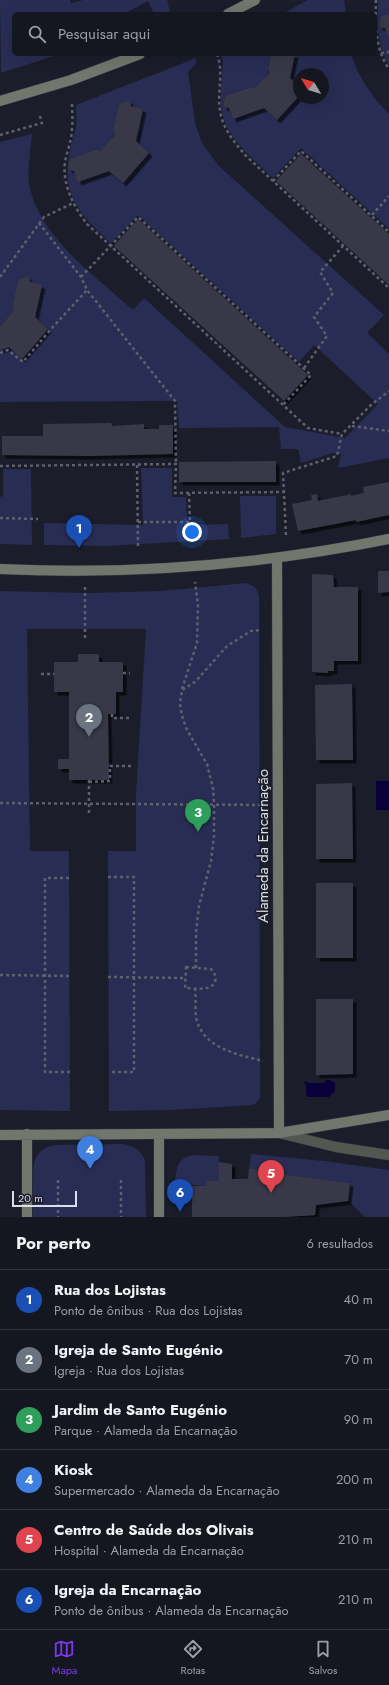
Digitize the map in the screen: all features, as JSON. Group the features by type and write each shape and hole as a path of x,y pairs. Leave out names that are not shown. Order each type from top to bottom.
{"street":[{"path":"232,12 255,0"},
{"path":"0,101 71,80 135,56"},
{"path":"0,568 79,571 210,565 277,558 389,539"},
{"name":"Alameda da Encarnação","path":"277,558 279,1133"},
{"path":"0,1135 279,1133 389,1115"},
{"path":"279,1133 336,1147 389,1155"},
{"path":"27,1134 27,1217"},
{"path":"159,1134 159,1217"}],"path":[{"path":"376,0 376,12"},
{"path":"377,38 381,53 389,69"},
{"path":"381,53 389,52"},
{"path":"217,56 220,73 219,109 231,137 246,156 389,288"},
{"path":"72,104 72,129 65,163 65,178 73,203 87,224 308,428 342,434"},
{"path":"0,135 42,123 39,113"},
{"path":"273,181 301,151 389,232"},
{"path":"372,215 389,196"},
{"path":"0,277 44,217 73,203"},
{"path":"81,278 138,217 311,375 283,405"},
{"path":"39,224 81,278 87,290 176,402 175,493 284,492"},
{"path":"304,368 327,336 314,317 333,293 320,272 344,246"},
{"path":"0,353 8,350 23,362 87,290"},
{"path":"286,535 283,472 337,456 342,434 389,391"},
{"path":"351,426 389,431"},
{"path":"0,466 176,464"},
{"path":"137,465 138,549"},
{"path":"138,522 190,522 189,493"},
{"path":"0,518 38,519"},
{"path":"194,582 198,605 197,643 182,690 180,704 186,730 207,764 213,788 214,804 214,836 211,861 199,906 196,932 196,968"},
{"path":"85,587 85,641"},
{"path":"182,690 195,682 223,650 238,638 251,631 266,630"},
{"path":"123,672 130,672"},
{"path":"41,674 54,674"},
{"path":"112,714 112,718 130,718"},
{"path":"89,816 89,781 110,781 110,766 130,766"},
{"path":"0,803 266,805"},
{"path":"108,878 134,877 134,1072 109,1072"},
{"path":"70,878 45,878 45,1072 70,1072"},
{"path":"186,967 211,969 215,973 216,978 214,984 210,987 185,988 186,978 186,967"},
{"path":"0,975 70,976"},
{"path":"108,976 186,978"},
{"path":"195,988 196,1016 204,1036 225,1050 267,1062"},
{"path":"58,1180 58,1217"},
{"path":"121,1180 121,1217"}],"shaded area":[{"path":"0,0 70,0 71,3 84,0 167,0 170,12 153,12 148,1 128,12 12,12 12,56 54,56 1,73"},
{"path":"308,0 344,0 346,12 286,12"},
{"path":"378,0 389,0 389,14 381,16 379,27 385,28 389,39 389,65 382,50 380,41 378,25"},
{"path":"222,56 271,56 269,69 263,80 253,88 252,87 225,96 223,106 229,108 233,119 264,108 277,120 293,103 293,104 329,104 329,68 293,68 293,81 290,78 295,56 352,56 366,86 389,114 389,229 301,148 273,178 251,158 237,142 226,125 222,109 223,61"},
{"path":"196,58 196,63 188,72 195,123 202,143 219,166 384,315 367,333 389,354 389,458 338,468 341,454 333,453 301,463 298,449 281,449 279,427 179,428 177,401 0,402 0,350 9,347 22,358 48,329 35,317 28,277 18,280 12,308 14,308 13,312 0,326 0,142 32,134 29,183 34,202 44,220 56,238 70,254 133,310 144,298 285,427 345,438 378,404 314,345 299,362 138,215 111,243 101,234 77,206 68,184 67,171 70,149 76,127 76,105","holes":["129,100 131,106 143,109 136,141 74,171 68,169 71,159 97,149 98,151 101,150 106,146 111,141 115,132 113,132 119,104"]},
{"path":"141,468 172,468 172,497 186,497 187,525 228,524 229,539 106,546 44,545 44,523 143,525"},
{"path":"3,469 31,469 32,545 0,544 0,497 3,496"},
{"path":"240,496 276,496 276,534 241,538"},
{"path":"246,583 255,587 259,595 260,1098 255,1104 251,1105 172,1110 109,1111 108,851 136,851 136,794 146,629 27,629 30,851 69,851 70,1111 0,1110 0,591 88,593 161,591"},
{"path":"376,781 389,781 389,810 376,810"},
{"path":"326,1080 330,1080 335,1083 335,1091 329,1097 308,1097 306,1094 306,1085 304,1083 306,1081 308,1083 323,1083"},
{"path":"123,1144 136,1149 145,1160 146,1217 33,1217 34,1165 38,1154 42,1150 56,1145"},
{"path":"251,1154 324,1161 389,1170 389,1217 365,1217 348,1201 350,1183 273,1173 249,1168"},
{"path":"194,1155 219,1156 219,1181 207,1181 207,1186 175,1184 178,1165 184,1158"}],"building":[{"path":"389,14 389,40 385,28 379,27 381,16"},
{"path":"271,56 295,56 290,78 293,81 293,103 277,120 264,108 233,119 229,108 223,107 225,96 256,87 269,73"},
{"path":"129,100 131,106 143,109 136,141 149,153 123,183 109,171 78,182 74,171 68,169 70,159 98,149 98,151 101,150 114,136 115,132 113,132 119,104"},
{"path":"301,154 389,234 389,285 276,181"},
{"path":"138,219 308,375 284,401 114,246"},
{"path":"28,276 30,282 42,285 35,317 48,329 22,359 9,347 0,350 0,326 13,312 14,308 12,308 18,280"},
{"path":"111,423 112,426 144,424 144,429 159,429 159,425 173,425 173,454 88,456 2,455 2,436 43,436 43,424"},
{"path":"276,461 276,482 179,482 179,462"},
{"path":"389,482 389,515 298,531 292,504 312,500 311,495 317,494 318,501 351,494 351,496 364,493 363,487"},
{"path":"378,571 389,571 389,592 378,593"},
{"path":"312,574 333,575 334,587 358,587 358,661 334,661 334,671 328,671 328,673 312,672"},
{"path":"78,654 99,654 99,662 123,662 123,692 116,692 116,714 108,714 109,780 69,780 69,769 58,769 58,759 69,759 69,692 54,692 54,662 78,662"},
{"path":"352,684 353,760 316,760 315,685"},
{"path":"352,783 353,859 316,859 316,784"},
{"path":"316,883 353,883 353,958 316,958"},
{"path":"316,999 353,999 353,1074 316,1075"},
{"path":"219,1162 232,1164 232,1179 248,1179 249,1168 273,1173 350,1183 348,1201 316,1205 315,1215 284,1217 192,1217 192,1186 207,1186 206,1181 219,1181"}],"place":[{"name":"Rua dos Lojistas","path":"79,548"},
{"name":"Igreja de Santo Eugénio","path":"89,737"},
{"name":"Jardim de Santo Eugénio","path":"198,832"},
{"name":"Kiosk","path":"90,1169"},
{"name":"Centro de Saúde dos Olivais","path":"271,1193"},
{"name":"Igreja da Encarnação","path":"180,1212"}]}
